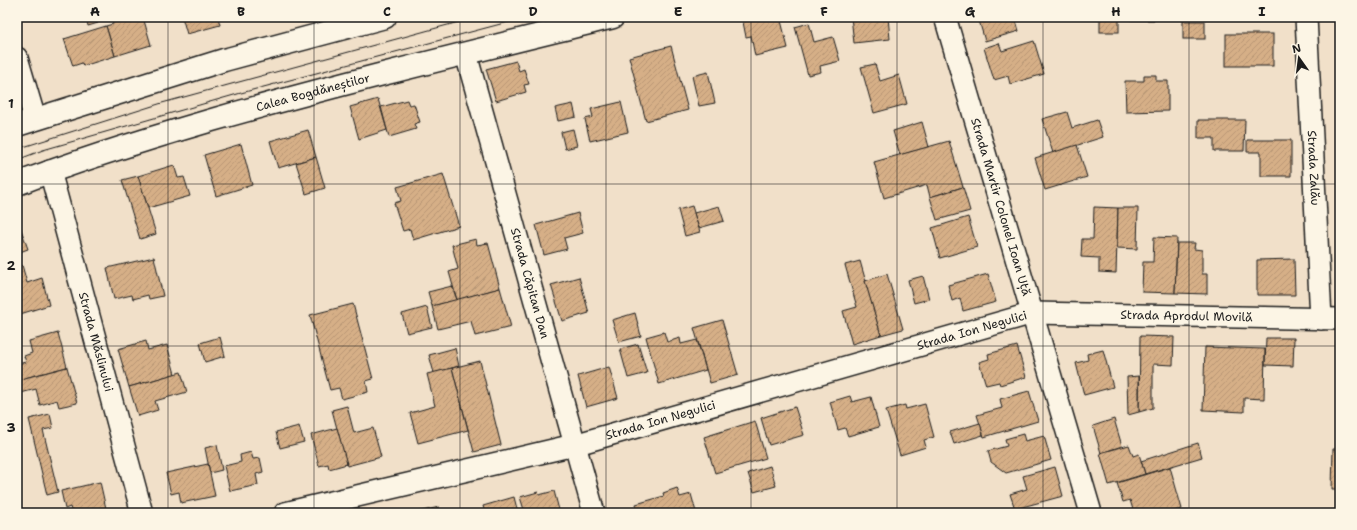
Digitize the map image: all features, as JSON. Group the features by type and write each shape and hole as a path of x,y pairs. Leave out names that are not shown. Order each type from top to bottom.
{"main road":[{"path":"26,122 339,23 385,17"},
{"name":"Calea Bogdăneștilor","path":"17,184 50,171 161,135 245,111 613,17"}],"street":[{"name":"Strada Martir Colonel Ioan Uță","path":"945,17 1091,513"},
{"name":"Strada Zalău","path":"1306,17 1331,319"},
{"name":"Strada Căpitan Dan","path":"466,54 594,513"},
{"path":"17,58 26,122"},
{"name":"Strada Măslinului","path":"50,171 142,513"},
{"name":"Strada Aprodul Movilă","path":"1033,313 1331,319"},
{"name":"Strada Ion Negulici","path":"285,513 574,445 1033,313"}],"building":[{"path":"86,17 96,17 98,23 88,26"},
{"path":"111,17 143,17 151,45 115,56 106,26 113,24"},
{"path":"182,17 218,17 220,25 187,34"},
{"path":"742,17 780,17 788,48 755,56 751,36 746,37"},
{"path":"851,17 888,17 890,39 854,43"},
{"path":"978,17 1015,17 1019,31 985,41"},
{"path":"1100,17 1119,17 1119,32 1100,32"},
{"path":"1131,17 1154,17 1154,20 1131,20"},
{"path":"1183,21 1205,21 1205,39 1183,39"},
{"path":"809,23 814,42 833,37 840,61 820,66 821,72 808,75 795,27"},
{"path":"106,26 115,56 83,66 82,63 73,66 64,39"},
{"path":"1226,34 1273,34 1273,66 1226,66"},
{"path":"1034,41 1044,74 1010,84 1008,76 994,80 984,48 999,43 1002,51"},
{"path":"671,46 688,110 646,121 629,57"},
{"path":"516,61 519,71 524,69 529,84 524,85 526,92 496,101 486,69"},
{"path":"875,64 880,81 899,75 907,104 874,113 861,67"},
{"path":"708,72 715,103 699,106 692,76"},
{"path":"1144,75 1156,75 1156,81 1168,81 1168,111 1126,112 1125,81 1144,81"},
{"path":"378,99 387,130 359,139 350,107"},
{"path":"407,100 409,105 414,104 420,122 414,124 416,129 389,137 381,107"},
{"path":"621,102 628,132 590,141 585,119 593,117 591,109"},
{"path":"573,104 576,117 558,121 555,108"},
{"path":"1067,112 1072,128 1097,120 1103,137 1053,153 1042,119"},
{"path":"1198,120 1245,120 1244,151 1214,151 1214,138 1198,138"},
{"path":"922,122 929,147 900,155 893,131"},
{"path":"573,129 577,146 565,149 561,132"},
{"path":"308,130 316,157 278,168 270,141"},
{"path":"1247,140 1291,140 1291,176 1261,176 1261,152 1247,152"},
{"path":"949,141 963,187 930,197 927,185 884,198 874,162"},
{"path":"241,144 252,185 216,196 204,155"},
{"path":"1077,145 1087,177 1045,190 1035,158"},
{"path":"316,157 325,188 306,194 296,163"},
{"path":"174,165 178,178 184,177 190,196 148,208 138,176"},
{"path":"443,174 459,226 413,240 410,229 403,231 394,203 401,201 397,187"},
{"path":"138,176 156,234 140,239 122,180"},
{"path":"963,187 970,211 937,220 930,197"},
{"path":"692,206 700,232 685,236 678,210"},
{"path":"719,206 724,221 699,228 694,213"},
{"path":"1094,207 1118,208 1116,273 1099,272 1099,258 1081,257 1082,239 1093,239"},
{"path":"1118,208 1138,208 1137,249 1117,248"},
{"path":"578,213 583,233 564,238 567,249 544,255 536,225"},
{"path":"968,217 977,247 940,258 932,228"},
{"path":"17,218 28,249 17,253"},
{"path":"1154,237 1177,238 1175,293 1142,292 1143,262 1153,262"},
{"path":"476,239 477,245 488,243 500,288 457,300 449,272 458,269 452,245"},
{"path":"1177,243 1195,243 1194,249 1202,250 1202,274 1207,274 1207,294 1175,293"},
{"path":"154,257 163,296 149,299 148,295 133,299 132,295 114,299 107,268"},
{"path":"1294,259 1295,295 1257,295 1257,260"},
{"path":"860,261 881,335 852,344 843,311 857,307 845,265"},
{"path":"22,265 27,283 42,278 49,305 17,315 17,266"},
{"path":"887,274 903,329 881,335 865,281"},
{"path":"988,274 996,302 963,311 960,298 952,301 948,285"},
{"path":"923,276 929,299 914,303 908,280"},
{"path":"579,277 589,313 562,321 551,285"},
{"path":"452,286 457,300 432,306 428,292"},
{"path":"500,288 511,327 475,336 471,321 438,329 432,306"},
{"path":"353,304 373,379 366,381 368,392 342,399 339,388 330,390 310,315"},
{"path":"427,307 432,327 407,333 402,314"},
{"path":"635,313 641,336 619,342 612,320"},
{"path":"722,320 738,375 710,383 694,328"},
{"path":"664,332 667,342 680,338 681,344 697,340 706,370 659,384 646,337"},
{"path":"58,333 67,367 17,380 17,364 26,362 24,356 32,353 29,341"},
{"path":"1140,336 1174,337 1173,365 1153,364 1153,408 1139,412"},
{"path":"220,337 225,356 205,362 200,343"},
{"path":"1266,338 1294,338 1293,366 1265,365"},
{"path":"146,341 148,350 167,345 175,374 129,387 118,349"},
{"path":"638,344 647,373 628,378 620,349"},
{"path":"1017,346 1026,377 1000,385 999,382 986,385 979,362 989,359 988,354"},
{"path":"1205,347 1265,349 1264,399 1244,398 1244,412 1203,410"},
{"path":"455,348 459,366 434,373 429,355"},
{"path":"1103,350 1113,387 1084,395 1076,363 1088,360 1087,354"},
{"path":"480,361 501,445 474,452 452,368"},
{"path":"67,367 77,403 59,407 57,400 40,405 36,389 17,394 17,380"},
{"path":"609,367 618,398 586,407 578,376"},
{"path":"452,368 468,430 418,443 410,413 435,406 427,374"},
{"path":"181,372 187,392 155,401 158,410 138,416 129,387"},
{"path":"1139,376 1139,412 1128,415 1127,377"},
{"path":"1029,391 1038,421 984,437 977,415 1002,408 1000,399"},
{"path":"850,396 852,402 871,397 879,427 848,436 845,428 838,430 830,402"},
{"path":"925,404 934,437 924,440 926,447 900,455 886,410 905,405 906,409"},
{"path":"347,406 354,433 373,428 381,457 347,466 332,410"},
{"path":"795,407 804,435 769,445 761,418"},
{"path":"50,414 53,428 43,430 58,492 47,495 29,419"},
{"path":"1114,419 1122,446 1101,453 1093,426"},
{"path":"755,421 766,458 715,473 704,437"},
{"path":"980,423 983,435 954,444 950,432"},
{"path":"299,426 304,442 280,448 276,432"},
{"path":"337,428 347,464 329,469 328,464 319,466 311,435"},
{"path":"1023,434 1025,441 1044,436 1051,460 1006,473 991,462 988,451 1007,446 1005,439"},
{"path":"1198,443 1202,457 1145,474 1141,461"},
{"path":"217,445 222,470 210,473 205,448"},
{"path":"1129,445 1133,456 1139,454 1145,474 1109,485 1100,453"},
{"path":"1333,449 1340,449 1340,489 1332,489"},
{"path":"251,452 253,459 260,458 263,472 256,474 258,485 230,491 224,466 241,462 240,455"},
{"path":"208,464 215,496 181,503 179,492 171,494 166,473"},
{"path":"770,466 776,486 754,492 748,473"},
{"path":"1055,467 1063,496 1015,509 1010,494 1027,489 1023,476"},
{"path":"1170,467 1182,509 1168,513 1134,513 1130,500 1123,502 1117,483"},
{"path":"100,482 107,513 72,513 70,507 65,509 61,491"},
{"path":"677,488 680,497 691,494 696,512 638,513 636,504 664,496 663,493"},
{"path":"554,491 559,510 549,513 525,513 520,497 538,492 539,495"},
{"path":"514,497 518,513 485,513 483,506"},
{"path":"439,507 440,513 414,513"}],"tram line":[{"path":"17,149 162,103 477,17"},
{"path":"17,160 43,150 241,93 527,17"}]}
